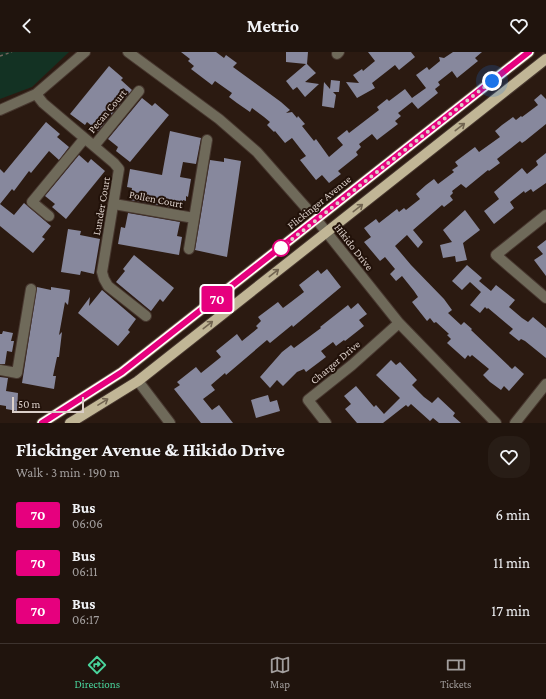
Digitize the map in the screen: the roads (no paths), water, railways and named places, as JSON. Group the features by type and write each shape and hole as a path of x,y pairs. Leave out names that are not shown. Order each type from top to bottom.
{"main road":[{"name":"Flickinger Avenue","path":"42,423 122,372 529,52"},
{"path":"70,423 138,380 546,59"}],"street":[{"path":"0,110 36,94 85,52"},
{"name":"Hikido Drive","path":"128,52 242,138 316,219 399,323 496,423"},
{"name":"Pecan Court","path":"94,146 139,91"},
{"name":"Lunder Court","path":"36,94 43,103 114,163 119,169 102,272 104,280 108,286 146,316"},
{"path":"49,216 32,202 84,139"},
{"name":"Pollen Court","path":"189,249 207,140"},
{"name":"Pollen Court","path":"114,204 194,218"},
{"path":"546,215 496,255 546,298"},
{"path":"0,370 17,373 31,290"},
{"name":"Charger Drive","path":"326,423 308,400 352,365 399,323"},
{"path":"138,380 170,423"},
{"path":"515,423 546,384"}]}
